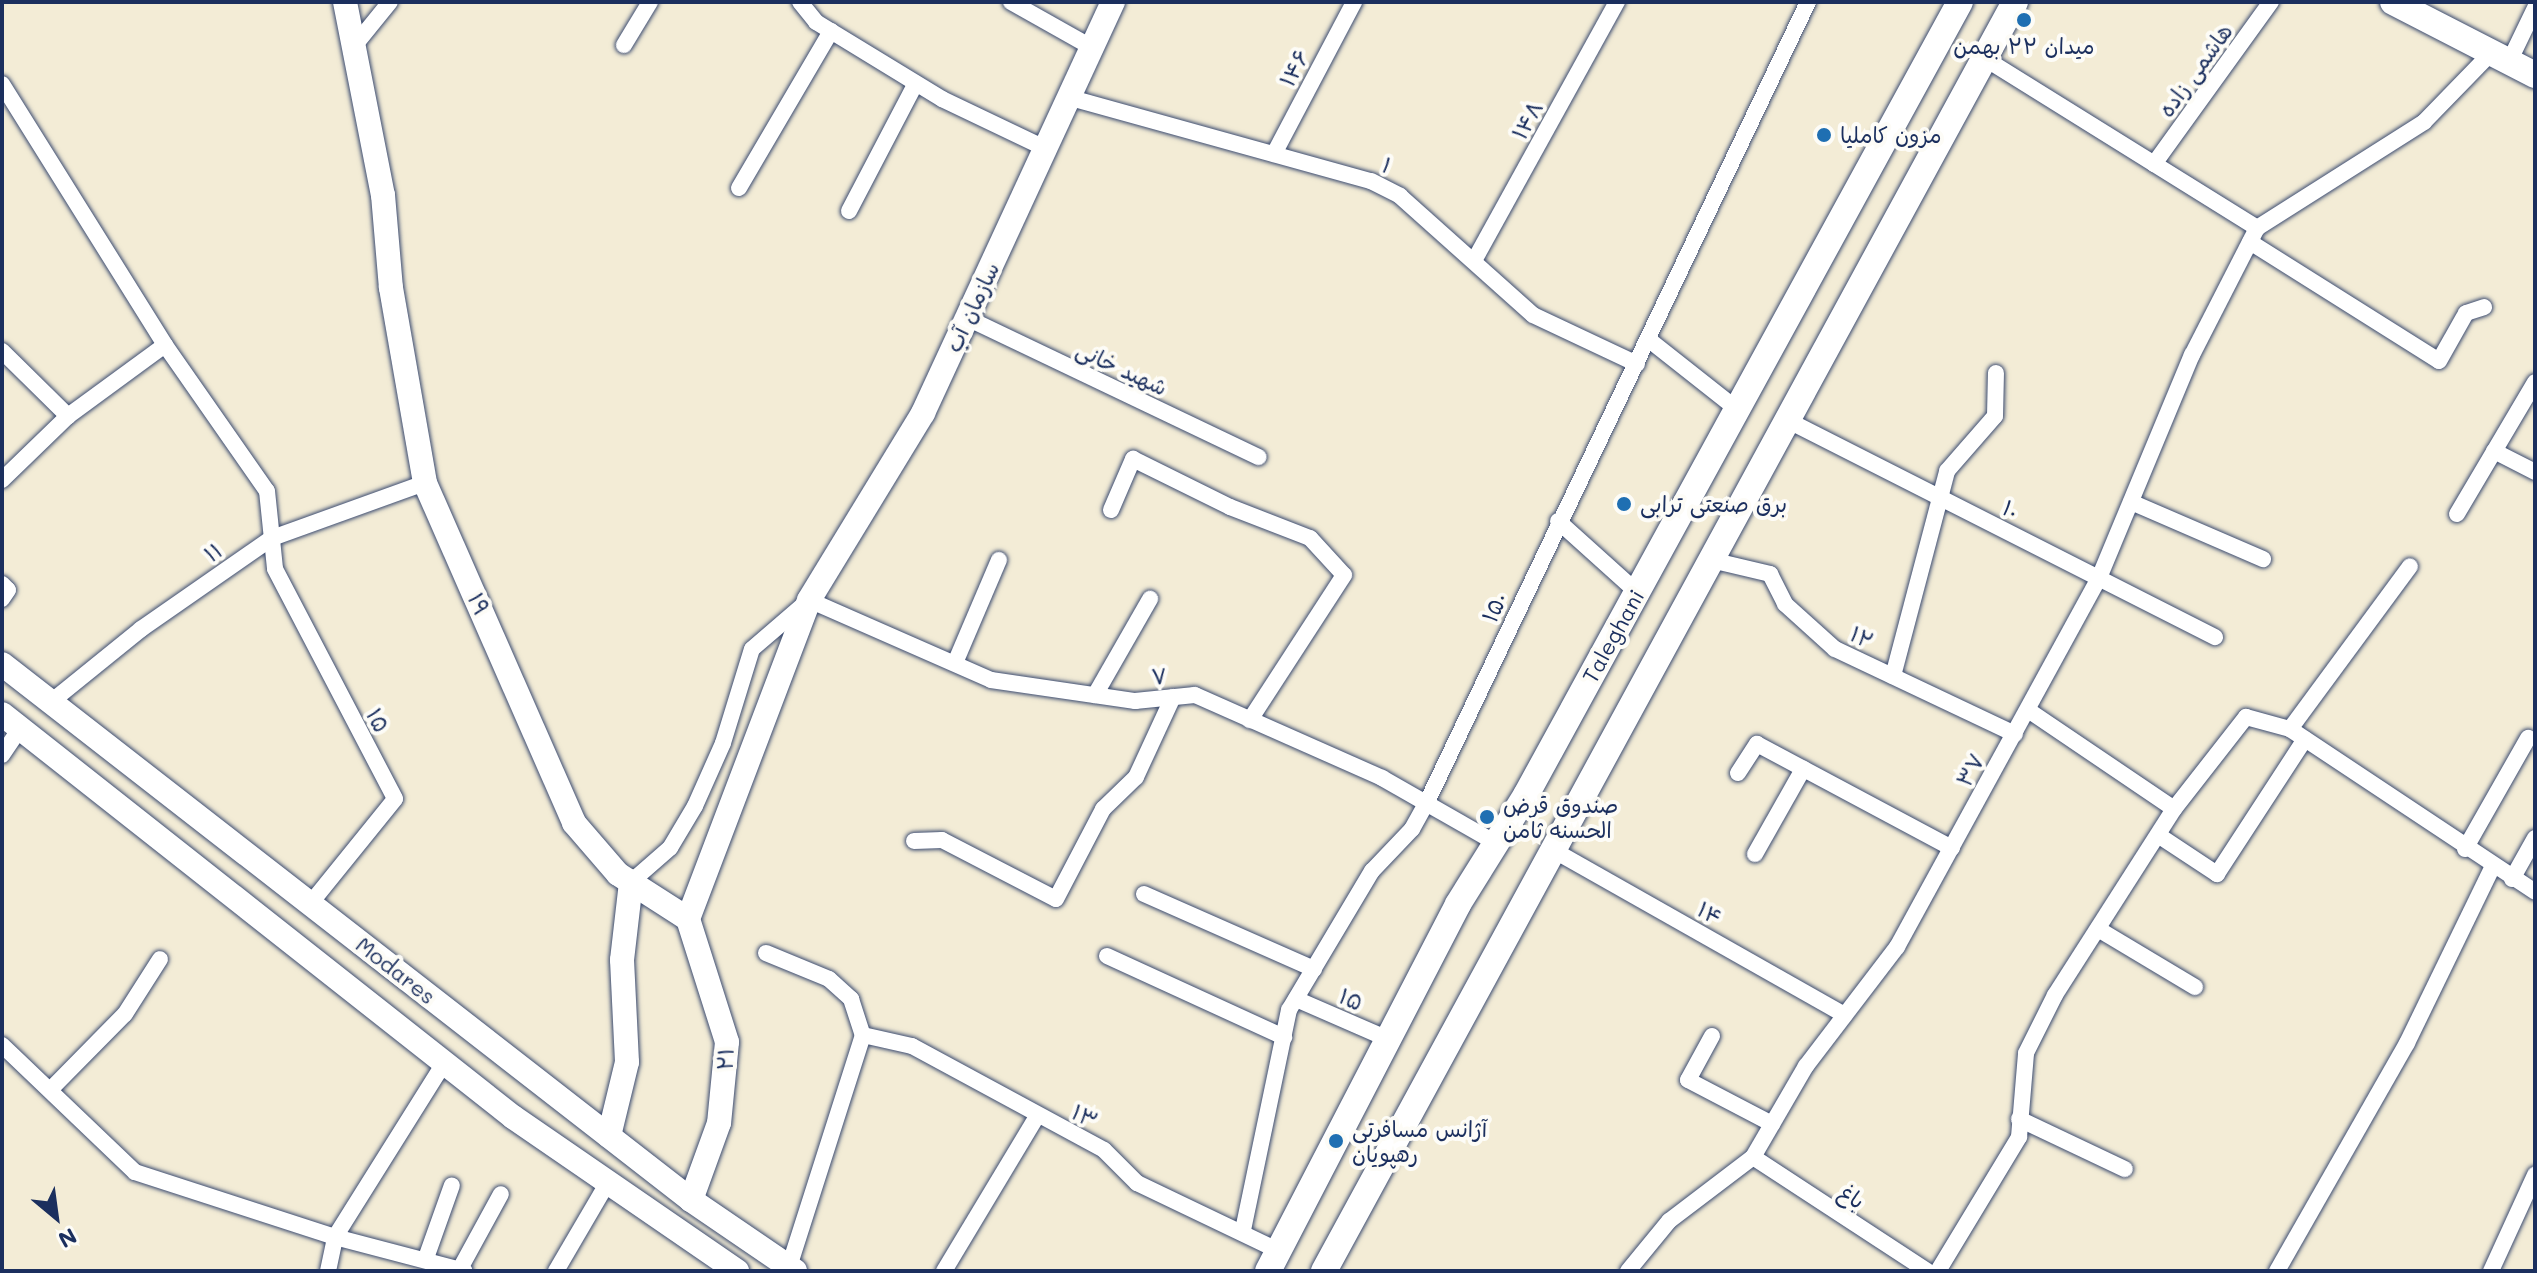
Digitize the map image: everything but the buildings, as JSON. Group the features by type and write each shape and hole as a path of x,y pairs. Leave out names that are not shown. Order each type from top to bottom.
{"main road":[{"name":"Taleghani","path":"1274,1261 1388,1039 1638,593 1960,2"},
{"path":"1324,1271 2015,2"},
{"path":"2393,2 2535,75"}],"street":[{"name":"۱۹","path":"345,2 383,195 391,288 425,483 574,823 631,882 688,919"},
{"path":"355,45 390,2"},
{"path":"624,45 650,2"},
{"path":"800,2 831,31 916,83 1047,149"},
{"path":"1011,2 1093,48"},
{"name":"سازمان آب","path":"688,919 809,600 923,413 1113,2"},
{"name":"۱۴۶","path":"1274,154 1354,2"},
{"name":"۱۴۸","path":"1475,259 1617,2"},
{"name":"۱۵۰","path":"1243,1230 1284,1037 1296,999 1372,871 1412,829 1426,804 1558,521 1637,364 1808,2"},
{"name":"هاشمی زاده","path":"2154,164 2271,2"},
{"path":"2254,235 2424,122 2500,57 2535,8"},
{"path":"739,188 831,31"},
{"path":"1984,58 2154,164 2439,361 2466,313 2484,307"},
{"path":"849,211 916,83"},
{"path":"2,84 165,345 267,491 272,538"},
{"name":"۱","path":"1071,98 1274,154 1329,165 1400,196 1475,259 1533,315 1637,364"},
{"name":"۳۷","path":"1628,1271 1669,1221 1753,1157 1806,1066 1897,947 2099,578 2192,355 2254,235"},
{"name":"شهید خانی","path":"967,318 1259,457"},
{"path":"1648,339 1738,410"},
{"path":"2,480 68,416 165,345"},
{"path":"2,351 68,416"},
{"path":"1893,676 1947,471 1995,416 1996,373"},
{"path":"2457,514 2535,382"},
{"name":"۱۰","path":"1787,420 2215,637"},
{"path":"2494,451 2535,472"},
{"path":"1111,510 1133,459 1230,507 1310,538 1344,575 1250,720"},
{"name":"۱۱","path":"51,702 141,629 272,538 425,483"},
{"path":"2131,502 2263,559"},
{"path":"1558,521 1638,593"},
{"name":"۱۵","path":"272,538 275,569 395,799 310,904"},
{"path":"955,663 999,560"},
{"name":"۱۲","path":"1711,560 1770,574 1785,604 1835,649 2015,734"},
{"path":"2290,729 2410,566"},
{"path":"2,584 8,590 2,599"},
{"path":"1095,695 1150,599"},
{"name":"سازمان آب","path":"631,882 670,848 695,806 723,743 752,649 809,600"},
{"name":"۷","path":"809,600 991,680 1135,701 1195,695 1426,804 1496,843"},
{"name":"Modares","path":"2,664 691,1200 792,1269"},
{"path":"914,841 942,840 1056,899 1103,809 1136,777 1173,697"},
{"path":"2028,710 2174,809"},
{"path":"1938,1271 2019,1137 2026,1053 2098,929 2174,809 2246,717 2290,729 2492,868 2535,892"},
{"path":"2,755 11,721"},
{"name":"Modares","path":"11,721 444,1063 737,1271"},
{"path":"2465,849 2528,738"},
{"path":"2158,835 2217,874 2305,739"},
{"path":"1738,773 1757,744 1952,848"},
{"path":"1755,854 1803,769"},
{"path":"138,821 158,785"},
{"path":"2512,879 2535,838"},
{"name":"۱۴","path":"1553,850 1845,1015"},
{"path":"2277,1271 2407,1043 2492,868"},
{"path":"609,1136 627,1062 622,960 631,882"},
{"path":"1144,894 1314,969"},
{"name":"۲۱","path":"688,919 727,1042 719,1123 691,1200"},
{"path":"2098,929 2195,987"},
{"path":"766,953 829,979 851,999 863,1035 792,1269"},
{"path":"1107,956 1284,1037"},
{"path":"51,1089 125,1014 160,959"},
{"name":"۱۵","path":"1296,999 1388,1039"},
{"name":"۱۳","path":"863,1035 912,1046 1104,1150 1137,1183 1243,1230 1274,1261"},
{"path":"1712,1036 1688,1080 1772,1124"},
{"path":"2,1045 135,1172 335,1237 463,1269 501,1194"},
{"path":"330,1270 335,1237 444,1063"},
{"path":"944,1271 1037,1116"},
{"path":"2019,1119 2125,1169"},
{"name":"باغ","path":"1753,1157 1927,1271"},
{"path":"2491,1271 2535,1175"},
{"path":"556,1271 608,1182"},
{"path":"426,1258 452,1185"}],"place":[{"name":"میدان ۲۲ بهمن","path":"2024,20"},
{"name":"مزون کاملیا","path":"1824,135"},
{"name":"برق صنعتی ترابی","path":"1624,504"},
{"name":"صندوق قرض الحسنه ثامن","path":"1487,817"},
{"name":"آژانس مسافرتی رهپویان","path":"1336,1141"}]}
